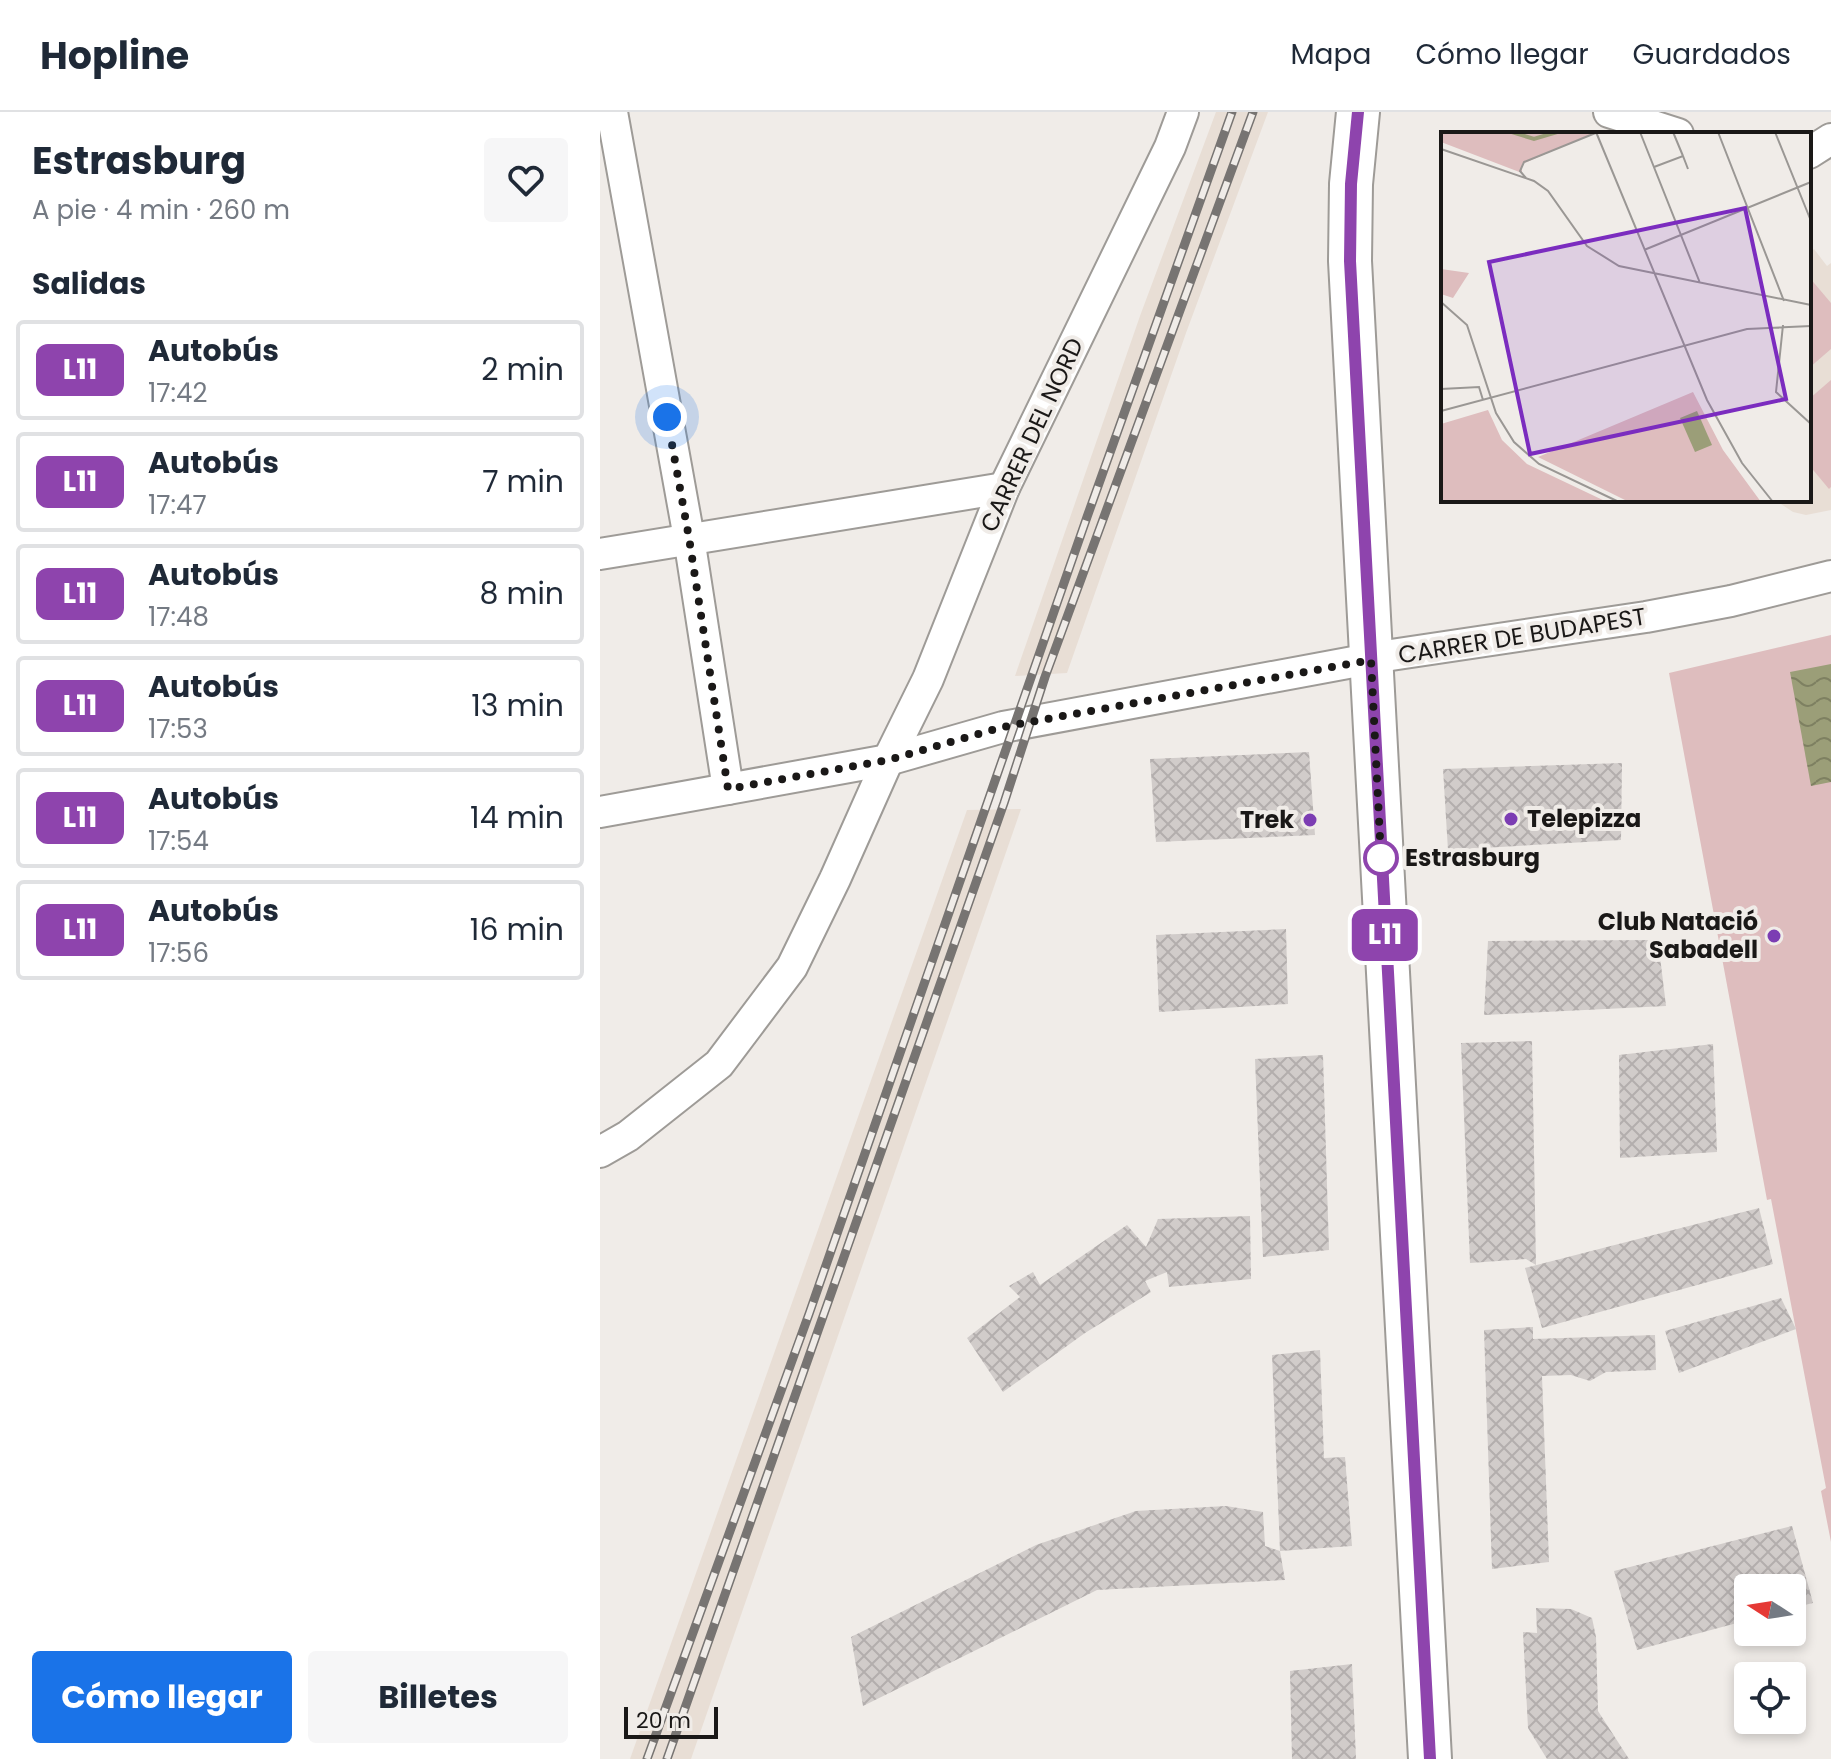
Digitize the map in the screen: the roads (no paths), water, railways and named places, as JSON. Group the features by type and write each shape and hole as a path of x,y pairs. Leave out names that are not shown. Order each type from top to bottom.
{"main road":[{"path":"1358,112 1351,184 1350,261 1381,658 1447,1759"},
{"path":"1380,112 1373,179 1372,254 1381,658 1430,1759"}],"street":[{"path":"612,112 689,538 728,789"},
{"name":"CARRER DEL NORD","path":"600,1152 628,1136 719,1064 792,967 928,679 1004,488 1170,147 1183,112"},
{"path":"1609,112 1672,132"},
{"path":"1811,152 1831,139"},
{"path":"600,554 1004,488"},
{"name":"CARRER DE BUDAPEST","path":"600,812 888,760 1003,727 1381,658 1646,617 1731,601 1831,576"}],"water":[{"path":"1831,664 1831,782 1811,786 1790,672"}],"railway":[{"path":"647,1759 809,1314 1232,112"},
{"path":"667,1759 1004,803 1045,677 1253,112"}],"place":[{"name":"Telepizza","path":"1511,819"},
{"name":"Trek","path":"1310,820"},
{"name":"Estrasburg","path":"1381,858"},
{"name":"Club Natació Sabadell","path":"1774,936"}]}
